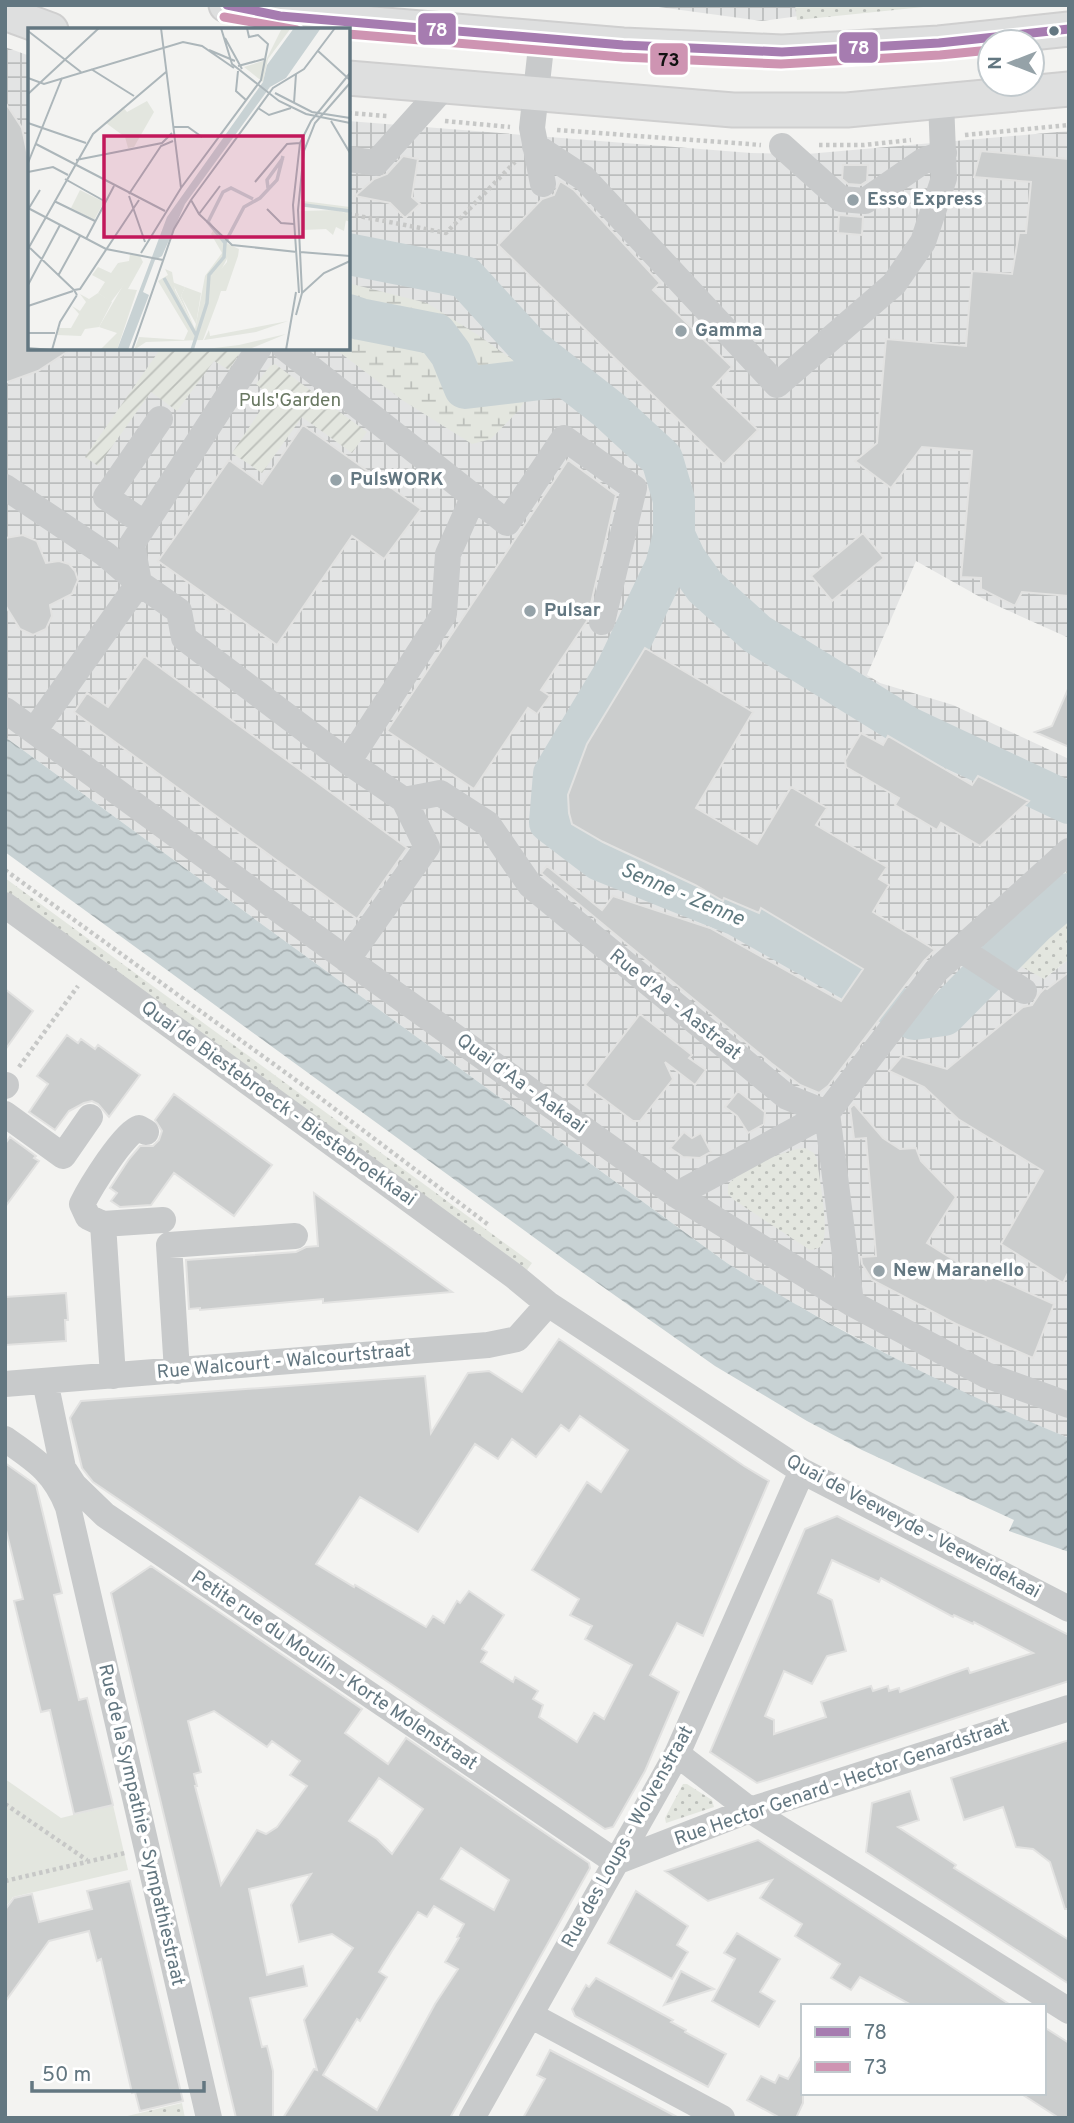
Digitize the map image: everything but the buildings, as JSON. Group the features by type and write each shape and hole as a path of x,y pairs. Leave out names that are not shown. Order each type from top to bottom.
{"main road":[{"path":"226,5 280,16 623,45 782,52 939,43 1069,29"},
{"path":"5,13 46,28"},
{"path":"350,78 733,110 847,110 1069,89"}],"street":[{"path":"542,38 532,128 543,184"},
{"path":"350,159 376,163 446,85"},
{"path":"535,146 584,178 777,385 894,284 923,242 944,178 941,101"},
{"path":"782,146 841,199 865,201 923,161 944,153"},
{"path":"34,731 139,583 132,544 258,350"},
{"path":"288,350 507,523 564,438 634,488 602,622"},
{"path":"145,524 106,497 160,419"},
{"path":"5,486 104,554 179,611 184,638 348,762 404,800 427,847 347,960"},
{"path":"348,762 444,614 448,554 482,505"},
{"name":"Quai d'Aa - Aakaai","path":"5,710 347,960 676,1195 851,1303 986,1375 1069,1405"},
{"name":"Rue d'Aa - Aastraat","path":"404,800 440,793 488,824 530,886 787,1097 827,1113"},
{"path":"676,1195 827,1113 936,971 968,955 1069,851"},
{"name":"Quai de Biestebroeck - Biestebroekkaai","path":"5,905 514,1276 548,1304"},
{"path":"968,955 1024,991"},
{"path":"827,1113 851,1303"},
{"path":"5,1114 63,1156 90,1117"},
{"path":"146,1132 139,1128 129,1133 91,1186 82,1204 88,1217 103,1224 163,1220"},
{"path":"103,1224 113,1376"},
{"path":"177,1371 169,1245 295,1236"},
{"name":"Rue Walcourt - Walcourtstraat","path":"5,1384 488,1345 517,1339 548,1304"},
{"name":"Quai de Veeweyde - Veeweidekaai","path":"548,1304 802,1471 1069,1609"},
{"name":"Rue de la Sympathie - Sympathiestraat","path":"45,1381 58,1472 209,2118"},
{"name":"Petite rue du Moulin - Korte Molenstraat","path":"5,1439 58,1472 105,1516 616,1862"},
{"name":"Rue des Loups - Wolvenstraat","path":"472,2118 677,1754 802,1471"},
{"path":"74,1532 92,1520 105,1516"},
{"name":"Rue Hector Genard - Hector Genardstraat","path":"616,1862 750,1810 1069,1708"},
{"path":"677,1754 750,1810 1069,2011"},
{"path":"530,2015 706,2114"}],"path":[{"path":"350,214 446,233 480,200 504,171 535,146"},
{"path":"5,870 311,1091 501,1234"},
{"path":"6,1085 75,989"},
{"path":"5,1804 87,1861"},
{"path":"5,1881 147,1849"}],"shaded area":[{"path":"644,5 881,5 762,21"},
{"path":"5,47 28,55 28,350 350,350 350,121 751,153 807,154 1069,131 1069,638 989,602 916,561 867,675 880,683 953,705 1069,759 1069,869 1044,979 1069,959 1069,1438 1002,1411 920,1372 780,1296 727,1263 5,737"}],"green space":[{"path":"795,5 943,5 797,20"},
{"path":"350,284 427,303 478,335 531,375 532,390 519,410 491,439 472,444 402,400 337,350 350,350"},
{"name":"Puls'Garden","path":"160,350 242,350 229,370 214,361 177,411 151,392 98,466 85,457"},
{"name":"Puls'Garden","path":"275,364 367,432 352,453 302,417 262,473 232,453 270,396 256,384 270,366"},
{"path":"1069,869 1069,959 1044,979 987,948"},
{"path":"5,878 532,1263 524,1274 5,895"},
{"path":"805,1148 814,1153 817,1159 825,1225 822,1244 810,1250 728,1194 728,1185 733,1179 752,1167 775,1156"},
{"path":"5,1779 61,1818 113,1805 128,1870 13,1897 5,1908"},
{"path":"683,1784 712,1800 714,1807 666,1823 665,1818"},
{"path":"182,2103 185,2118 119,2118"}],"water":[{"path":"5,737 727,1263 894,1358 1069,1438 1069,1552 1009,1531 1014,1520 862,1450 807,1421 715,1366 569,1263 5,852"}],"waterway":[{"name":"Senne - Zenne","path":"350,254 465,277 531,349 609,410 662,459 674,500 674,535 685,559 705,587 757,634 909,728 1069,803"},
{"path":"350,316 436,334 451,354 465,388 566,376"},
{"name":"Senne - Zenne","path":"674,535 666,566 617,669 554,774 550,822 600,860 737,915 869,990 914,1019 944,1015 1035,923 1069,894"}],"transit line":[{"name":"78","path":"227,5 280,16 623,45 782,52 939,43 1069,29"},
{"name":"73","path":"224,17 286,28"},
{"name":"73","path":"350,34 622,57 781,64 976,51"}],"place":[{"name":"Esso Express","path":"853,200"},
{"name":"Gamma","path":"681,331"},
{"name":"PulsWORK","path":"336,480"},
{"name":"Pulsar","path":"530,611"},
{"name":"New Maranello","path":"879,1271"}]}
